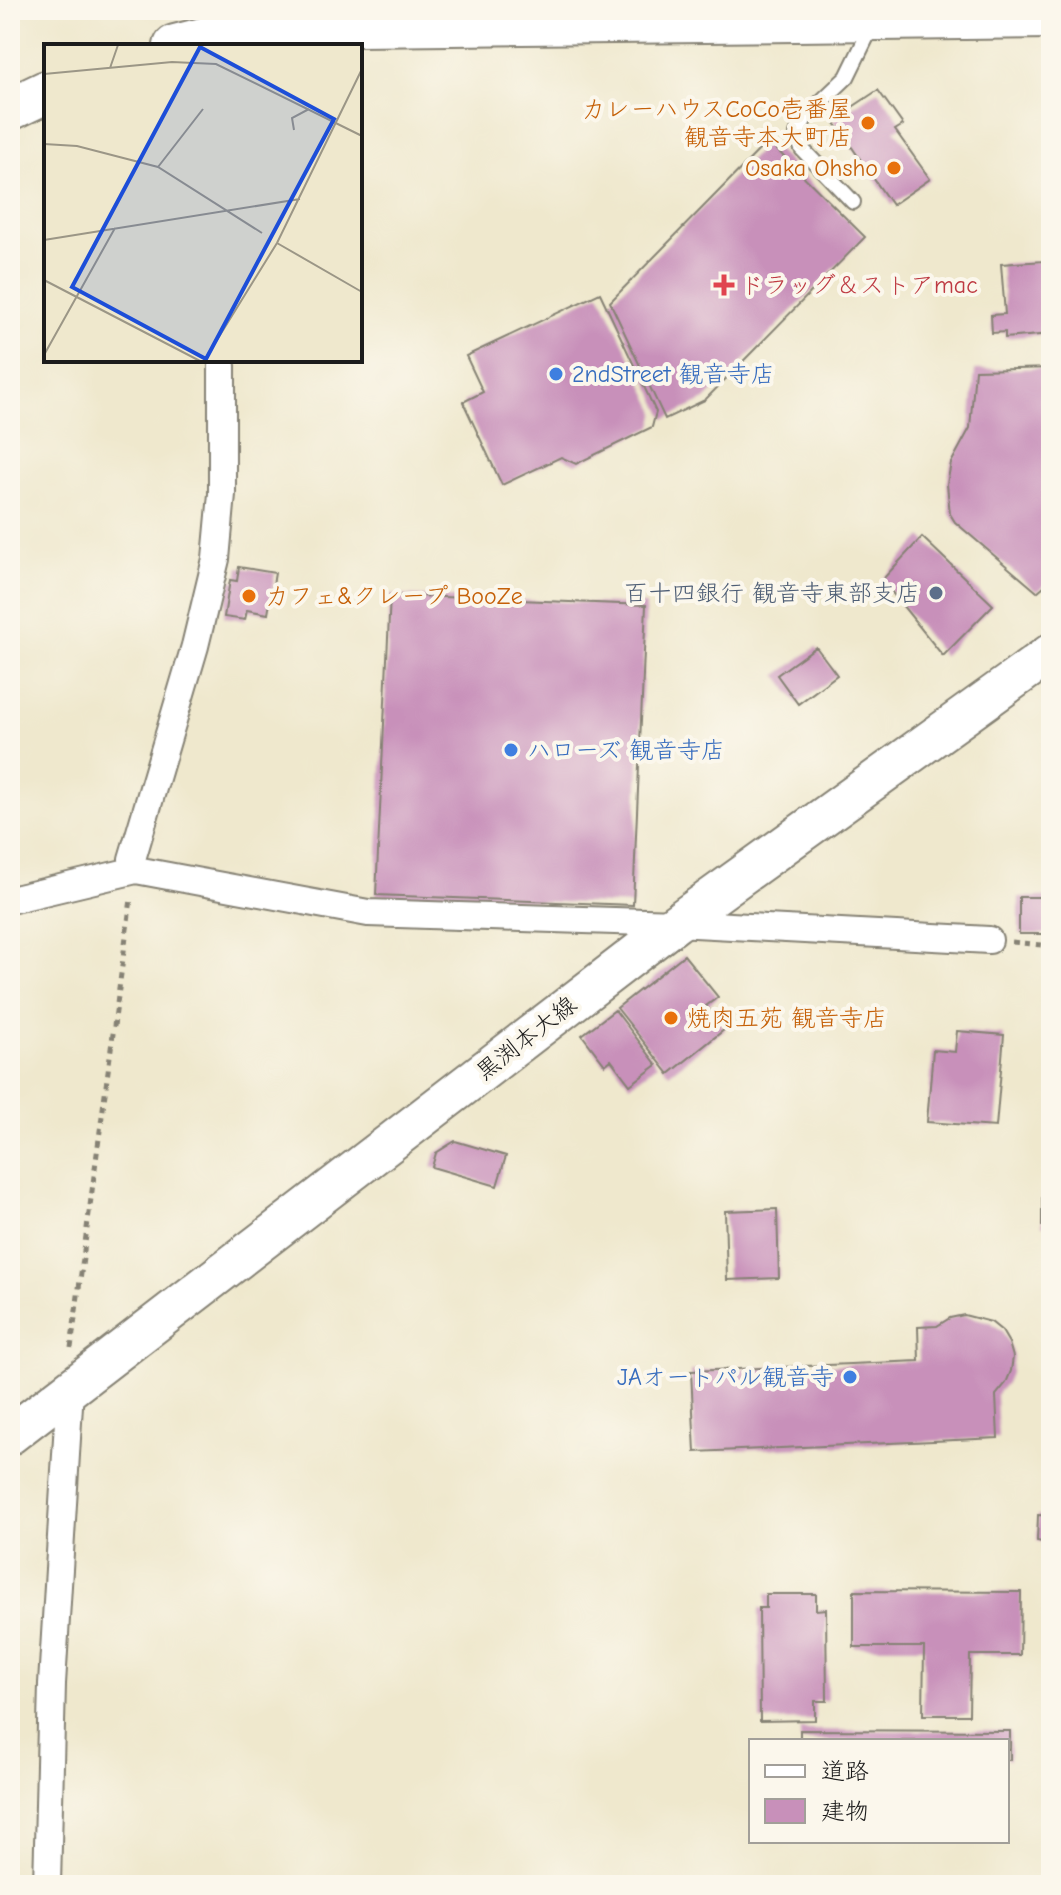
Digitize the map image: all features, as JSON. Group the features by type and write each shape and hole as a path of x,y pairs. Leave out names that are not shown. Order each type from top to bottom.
{"main road":[{"path":"183,44 226,33 327,26 1051,17"},
{"path":"10,109 44,93"},
{"name":"黒渕本大線","path":"10,1435 676,923 1051,653"}],"street":[{"path":"136,870 132,859 195,646 216,559 222,494 222,366"},
{"path":"10,900 136,870 368,913 676,923 989,940"},
{"path":"47,1885 52,1684 70,1389"}],"lane":[{"path":"853,202 802,149 797,134 806,116 847,77 876,18"}],"path":[{"path":"70,1389 71,1332 123,945 136,870"},
{"path":"989,940 1051,946"}],"building":[{"path":"878,90 903,125 895,130 930,179 892,205 833,120"},
{"path":"768,141 865,237 705,400 665,419 610,302"},
{"path":"1045,261 1051,334 1005,338 1005,332 992,333 991,315 1005,314 1001,264"},
{"name":"2ndStreet 観音寺店","path":"600,293 656,412 652,427 576,464 561,457 502,485 463,402 483,392 466,356"},
{"path":"1051,368 1051,580 1037,592 955,522 950,514 947,484 951,463 970,428 975,370"},
{"name":"百十四銀行 観音寺東部支店","path":"922,537 993,605 943,656 882,580"},
{"name":"カフェ&クレープ BooZe","path":"239,567 275,573 268,614 247,610 245,620 224,617 230,580 237,581"},
{"name":"ハローズ 観音寺店","path":"390,595 646,605 633,905 376,895"},
{"path":"816,647 837,675 798,704 777,675"},
{"path":"1019,897 1051,897 1051,934 1019,934"},
{"name":"焼肉五苑 観音寺店","path":"684,955 718,997 706,1006 725,1029 669,1074 617,1008"},
{"path":"615,1010 657,1065 630,1085 611,1060 605,1065 582,1035"},
{"path":"957,1031 1004,1035 996,1127 927,1122 933,1050 955,1052"},
{"path":"455,1141 506,1156 497,1186 432,1167 436,1153"},
{"path":"1042,1175 1051,1175 1051,1226 1042,1226"},
{"path":"777,1209 779,1278 727,1280 725,1211"},
{"name":"JAオートパル観音寺","path":"964,1315 991,1322 1002,1331 1013,1357 1006,1383 996,1395 998,1438 695,1452 691,1371 919,1361 918,1327 937,1326 950,1318"},
{"path":"1038,1515 1051,1516 1051,1552 1042,1552 1042,1542 1037,1541"},
{"path":"854,1591 1021,1592 1020,1655 970,1655 969,1715 923,1715 924,1647 854,1647"},
{"path":"766,1594 816,1594 816,1610 826,1609 827,1701 815,1701 815,1720 760,1721 759,1608 766,1608"},
{"path":"800,1730 1010,1731 1010,1760 1009,1739 800,1739"}],"place":[{"name":"カレーハウスCoCo壱番屋 観音寺本大町店","path":"868,123"},
{"name":"Osaka Ohsho","path":"894,168"},
{"name":"ドラッグ＆ストアmac","path":"724,285"},
{"name":"2ndStreet 観音寺店","path":"556,374"},
{"name":"百十四銀行 観音寺東部支店","path":"936,593"},
{"name":"カフェ&クレープ BooZe","path":"249,596"},
{"name":"ハローズ 観音寺店","path":"511,750"},
{"name":"焼肉五苑 観音寺店","path":"671,1018"},
{"name":"JAオートパル観音寺","path":"850,1377"}]}
